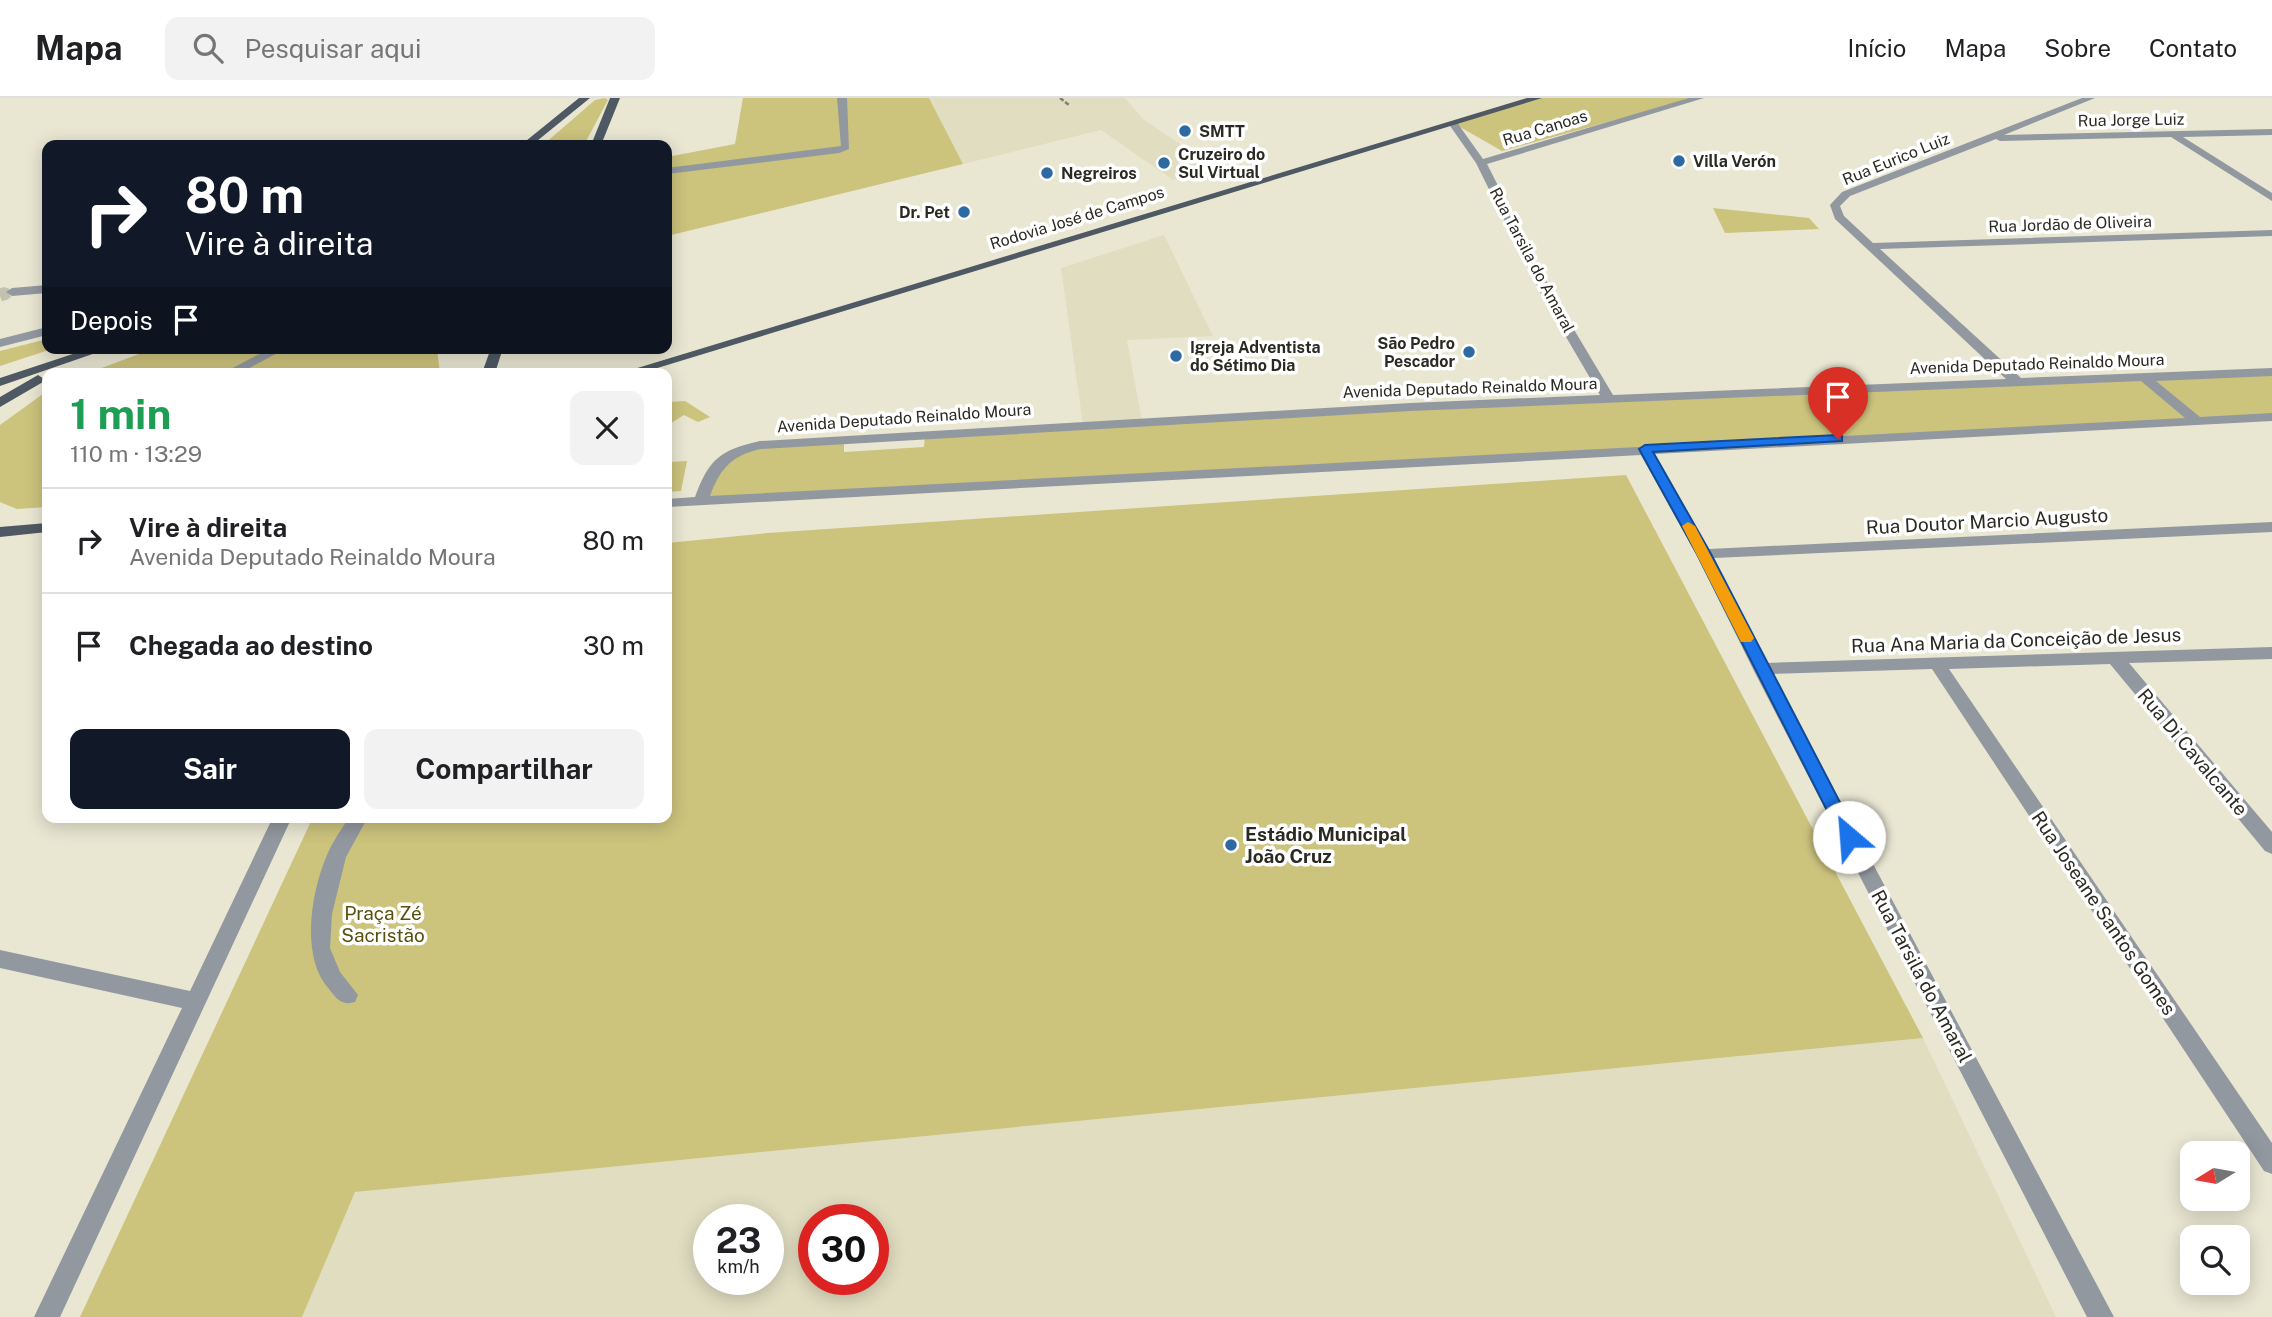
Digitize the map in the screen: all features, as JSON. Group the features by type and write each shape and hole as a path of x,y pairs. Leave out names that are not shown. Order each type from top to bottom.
{"main road":[{"path":"532,140 585,98"},
{"path":"598,140 615,98"},
{"name":"Rodovia José de Campos","path":"644,368 1536,98"},
{"path":"46,368 88,354"},
{"path":"60,368 78,358"},
{"path":"0,382 42,369"},
{"path":"0,403 42,378"},
{"path":"0,532 42,528"}],"street":[{"path":"672,170 839,150 846,147 842,98"},
{"name":"Rua Canoas","path":"1481,163 1699,98"},
{"name":"Rua Eurico Luiz","path":"2016,382 1839,217 1835,205 1846,194 2090,98"},
{"name":"Rua Tarsila do Amaral","path":"1453,123 1481,163 1548,296 1609,399"},
{"name":"Rua Jorge Luiz","path":"1989,138 2272,132"},
{"path":"2174,135 2272,198"},
{"name":"Rua Jordão de Oliveira","path":"1870,246 2272,233"},
{"path":"12,292 42,289"},
{"path":"0,343 42,332"},
{"path":"239,368 269,354"},
{"name":"Avenida Deputado Reinaldo Moura","path":"701,501 712,470 721,458 734,450 760,445 1251,415 2272,372"},
{"path":"2144,377 2195,419"},
{"path":"672,503 2195,419 2272,417"},
{"name":"Rua Tarsila do Amaral","path":"1645,449 1704,554 1761,669 2101,1317"},
{"name":"Rua Doutor Marcio Augusto","path":"1704,554 2272,527"},
{"name":"Rua Ana Maria da Conceição de Jesus","path":"1761,669 2272,653"},
{"name":"Rua Di Cavalcante","path":"2115,658 2272,846"},
{"name":"Rua Joseane Santos Gomes","path":"1936,663 2272,1163"},
{"path":"47,1317 280,823"},
{"path":"347,995 331,977 320,947 321,925 337,856 356,823"},
{"path":"0,959 196,1002"}],"path":[{"path":"1060,98 1069,105"}],"shaded area":[{"name":"Negreiros","path":"929,98 1125,98 1143,119 1215,168 1173,180 1101,130 963,164"},
{"path":"1164,235 1213,336 1127,340 1142,421 1083,425 1061,268"},
{"path":"1923,1038 2056,1317 302,1317 355,1192"}],"green space":[{"path":"743,98 929,98 963,164 672,235 672,156 735,144"},
{"path":"1537,98 1695,98 1502,151 1453,123"},
{"path":"595,100 608,100 587,140 549,140"},
{"path":"1713,208 1809,218 1819,229 1725,233"},
{"path":"42,340 42,352 0,366 0,351"},
{"path":"139,354 438,354 439,368 101,368"},
{"path":"2272,372 2272,417 701,501 734,450 844,439 844,452 924,447 925,433 1410,407"},
{"path":"42,395 42,507 17,509 0,502 0,425"},
{"path":"685,401 710,417 698,422 684,415 672,422 672,402"},
{"path":"687,461 681,491 672,492 672,462"},
{"name":"Estádio Municipal João Cruz","path":"1626,475 1923,1038 355,1192 302,1317 80,1317 310,823 672,823 672,543 768,533"}],"tunnel":[{"path":"7,293 0,295 12,292"}],"slow traffic":[{"path":"1688,526 1746,638"}],"place":[{"name":"SMTT","path":"1185,131"},
{"name":"Villa Verón","path":"1679,161"},
{"name":"Cruzeiro do Sul Virtual","path":"1164,163"},
{"name":"Negreiros","path":"1047,173"},
{"name":"Dr. Pet","path":"964,212"},
{"name":"São Pedro Pescador","path":"1469,352"},
{"name":"Igreja Adventista do Sétimo Dia","path":"1176,356"},
{"name":"Estádio Municipal João Cruz","path":"1231,845"}],"route":[{"path":"1838,439 1645,449 1704,554 1849,837"}],"park label":[{"name":"Praça Zé Sacristão","path":"383,924"}]}
